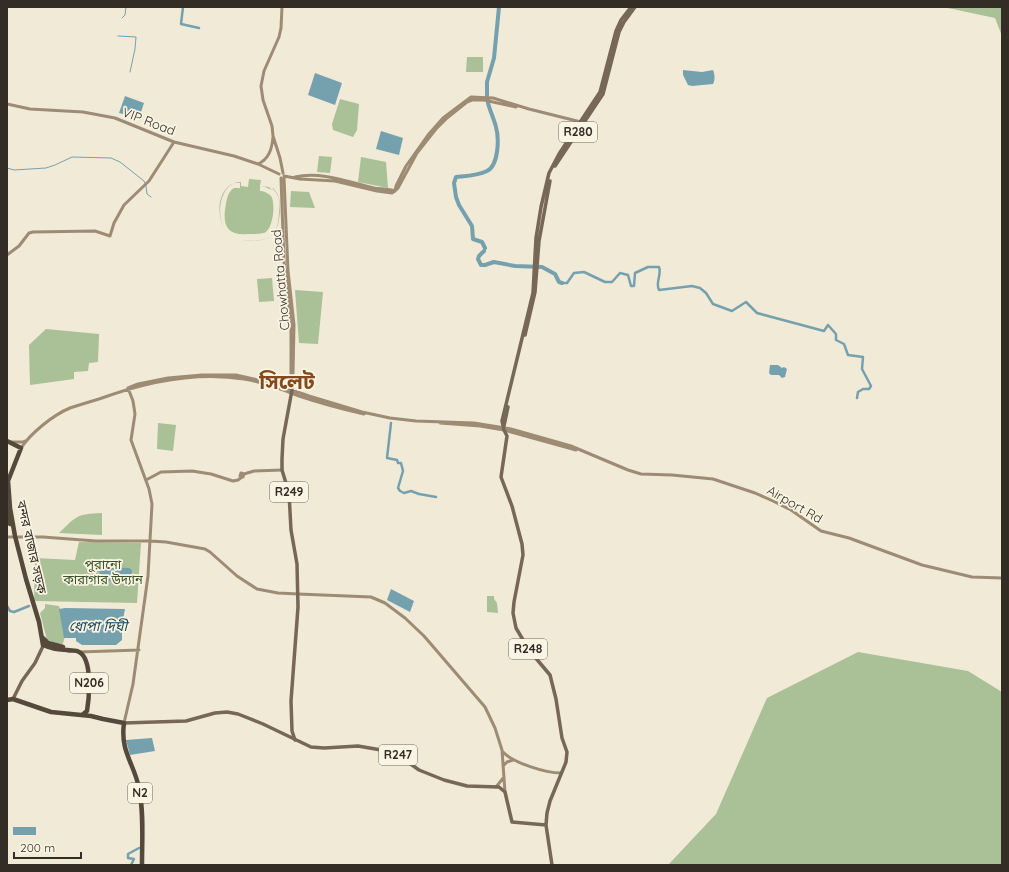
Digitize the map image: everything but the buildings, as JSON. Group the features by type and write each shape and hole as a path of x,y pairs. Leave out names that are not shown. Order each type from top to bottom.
{"highway":[{"path":"8,442 21,448"},
{"name":"বন্দর বাজার সড়ক","path":"21,448 8,481 10,508 14,536 45,646"},
{"path":"7,511 20,567 41,640 45,646 76,651"},
{"name":"N206","path":"76,651 83,655 87,664 89,698 87,711 82,715"},
{"path":"9,700 51,712 91,716 124,723"},
{"name":"N206","path":"87,711 91,716"},
{"name":"N2","path":"124,723 123,731 125,748 136,774 142,806 142,865"}],"main road":[{"name":"Chowhatta Road","path":"282,7 279,36 261,81 262,96 272,126 273,136 280,158 282,176 284,212 284,271 292,313 291,391"},
{"name":"R280","path":"504,429 534,299 535,274 541,220 552,171 600,92 616,31 621,20 631,7"},
{"name":"R280","path":"582,123 603,94 619,32 635,7"},
{"name":"VIP Road","path":"7,104 30,109 68,110 115,118 174,142 234,156 258,164 282,176 316,176 340,179 372,188 395,191 396,186 410,161 428,135 443,118 471,97 493,98 582,123"},
{"path":"258,164 269,155 273,136"},
{"path":"7,255 19,246 29,233 33,232 94,231 110,236 114,223 124,204 149,181 174,142"},
{"name":"বন্দর বাজার সড়ক","path":"21,448 26,440 51,419 64,411 128,388 157,382 202,377 245,378 265,382 291,391"},
{"path":"128,388 133,401 135,414 131,440 149,489 152,504 148,576 141,618 133,687 124,723 186,721 215,713 227,712 240,715 295,740"},
{"name":"Airport Rd","path":"291,391 356,412 390,420 504,429 577,450 640,474 713,479 755,493 773,501 791,510 821,531 849,538 922,565 972,577 1002,578"},
{"name":"R249","path":"291,391 283,438 282,470 289,493 297,564 298,623 291,701 292,731 295,740"},
{"name":"R248","path":"504,429 507,436 501,477 512,506 522,544 523,555 514,602 514,618 520,637 548,672 552,683 562,738 567,752 566,762 550,801 547,814 546,825 552,865"},
{"path":"8,442 22,442 26,440"},
{"path":"146,480 161,472 192,471 233,481 254,471 282,470"},
{"path":"7,537 14,536 96,541 166,542 205,549 237,576 258,588 272,592 374,598 385,603 405,618 424,636 485,706 495,728 502,750 505,792 512,822 546,825"},
{"name":"বন্দর বাজার সড়ক","path":"9,700 45,646"},
{"path":"76,651 138,650"},
{"path":"286,736 290,735 292,731"},
{"name":"R247","path":"295,740 317,748 358,746 387,751 398,755 419,770 444,780 467,786 496,787 505,792"},
{"path":"502,750 513,760 552,773 561,773"},
{"path":"503,766 513,760"},
{"path":"552,773 558,780"},
{"path":"496,787 504,777"}],"green space":[{"path":"943,7 1002,7 1002,36 995,18"},
{"path":"467,57 483,57 483,72 466,72"},
{"path":"340,99 359,104 357,130 353,137 333,130 332,124"},
{"path":"319,156 332,157 330,173 317,172"},
{"path":"361,157 386,162 388,188 358,182"},
{"path":"249,179 261,180 260,191 269,194 273,199 273,216 270,227 264,233 235,233 230,231 225,223 225,211 229,193 234,188 240,188 240,183 237,183 241,182 241,186 248,187"},
{"path":"233,184 223,195 220,212 221,198 225,190"},
{"path":"273,188 278,196 280,202 277,227 279,200 273,189 272,190"},
{"path":"291,191 309,192 315,208 290,207"},
{"path":"272,278 274,301 259,302 257,279"},
{"path":"295,290 323,292 318,344 299,343"},
{"path":"46,329 99,334 98,362 89,363 88,371 74,372 74,379 30,385 29,345"},
{"path":"158,423 176,425 173,451 157,449"},
{"path":"102,513 102,535 59,533 74,519 82,515"},
{"name":"পুরানো কারাগার উদ্যান","path":"79,542 141,543 137,603 34,601 35,558 75,560"},
{"path":"487,596 494,596 497,603 498,613 487,612"},
{"path":"45,604 59,606 65,631 62,645 47,640 40,613 45,608"},
{"path":"858,652 968,671 1002,692 1002,865 668,865 716,814 767,698"}],"water":[{"path":"683,70 702,72 713,70 713,84 688,85 683,75"},
{"path":"315,73 342,83 335,105 308,95"},
{"path":"125,96 144,103 139,118 119,113"},
{"path":"381,131 403,138 399,155 376,149"},
{"path":"770,365 778,365 787,369 785,377 782,378 779,375 771,375 769,373"},
{"path":"100,567 129,568 132,570 131,582 99,581"},
{"path":"391,589 414,601 410,612 387,600"},
{"name":"ধোপা দিঘী","path":"59,609 125,609 122,625 122,640 116,645 82,645 76,641 76,638 64,638"},
{"path":"152,738 155,751 130,755 126,740"},
{"path":"13,827 36,827 36,835 13,835"}],"waterway":[{"path":"122,18 125,15 126,7 128,7"},
{"path":"183,7 181,24 199,28"},
{"path":"487,96 487,82 494,58 499,7"},
{"path":"118,36 136,37 130,72"},
{"path":"485,248 482,242 473,239 472,226 459,205 454,183 456,177 472,176 483,173 491,168 494,163 498,138 488,103"},
{"path":"7,168 14,170 46,168 72,157 111,158 120,162 145,183"},
{"path":"146,186 147,194 151,197"},
{"path":"484,251 478,259 481,265 494,262 515,266 542,267 555,274 559,282 562,283"},
{"path":"562,283 567,283 574,273 584,272 605,282 612,282 620,273 628,275 631,286 634,286 635,273 648,267 659,267 659,290 692,286 700,288 706,293 713,304 732,311 746,302 757,313 824,331 828,325 836,334 836,340 844,344 848,355 863,357 862,369 871,386 869,389 863,389 858,392 857,398"},
{"path":"391,423 387,458 397,460 398,463 401,463 403,471 398,488 404,493 411,491 436,497"},
{"path":"7,606 10,611 14,612 29,606"},
{"path":"131,865 134,859 128,858 128,854 139,848"}],"district":[{"name":"সিলেট","path":"287,382"}]}
